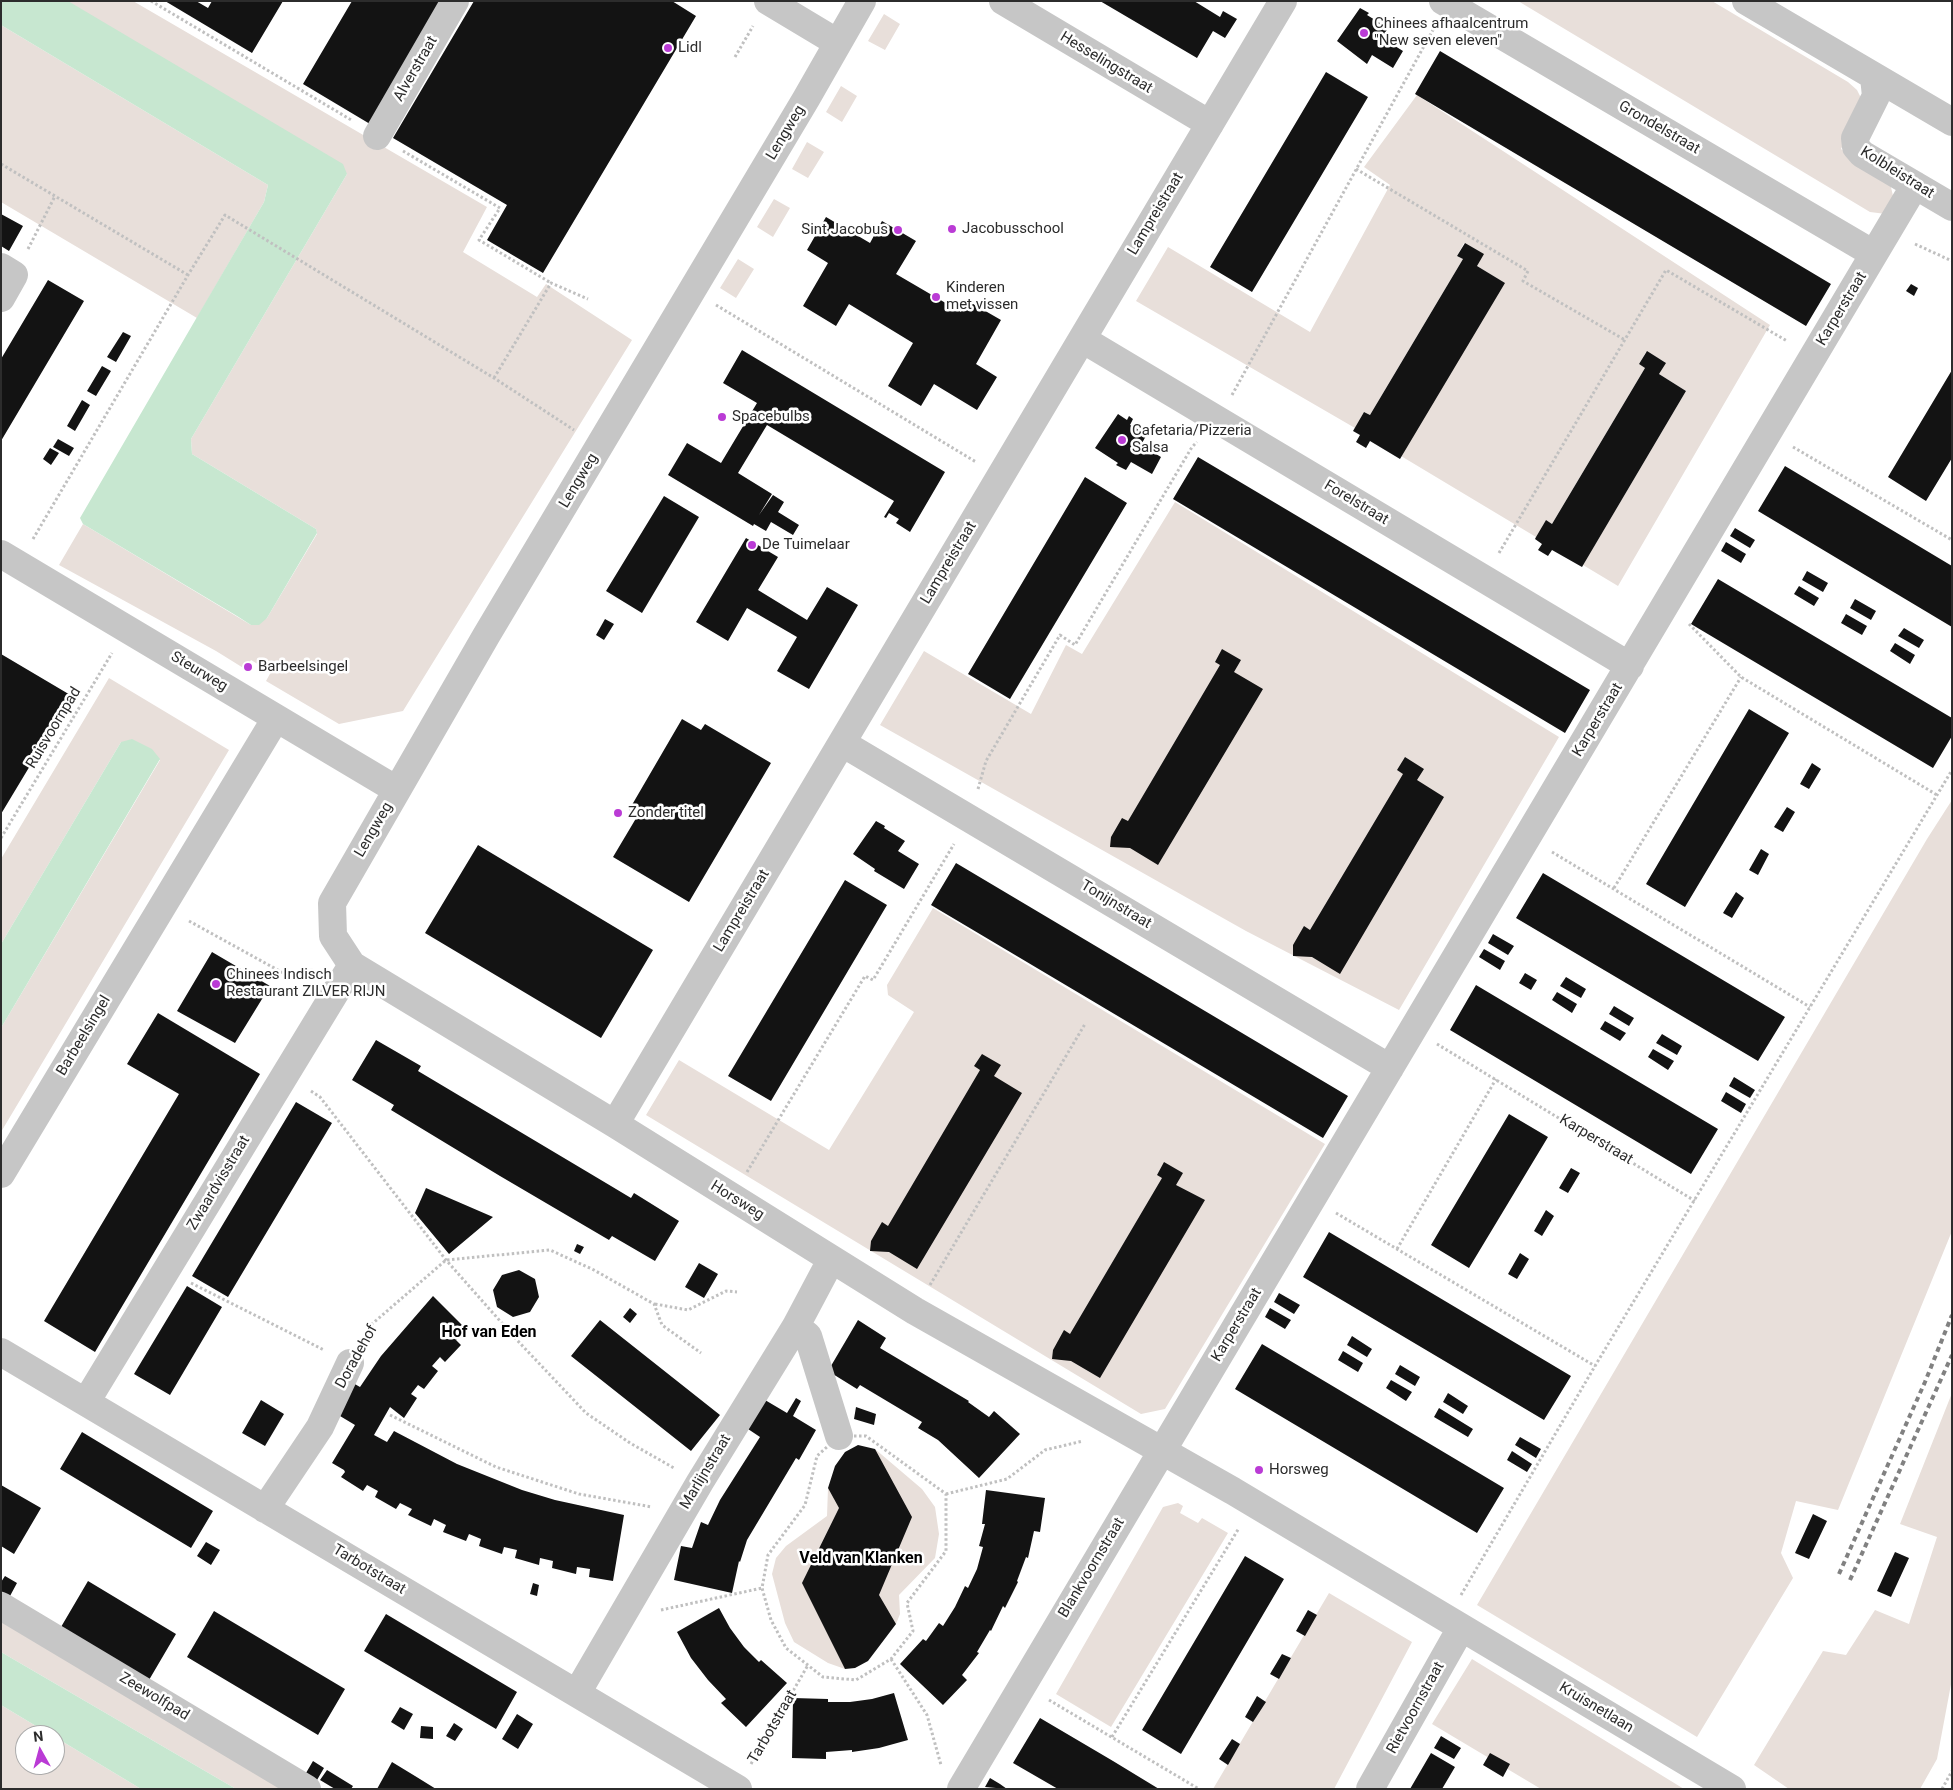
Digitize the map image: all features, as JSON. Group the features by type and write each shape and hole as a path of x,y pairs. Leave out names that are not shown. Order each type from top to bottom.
{"street":[{"name":"Alverstraat","path":"377,136 456,1"},
{"name":"Lengweg","path":"352,965 333,936 332,903 862,1"},
{"name":"Hesselingstraat","path":"1002,1 1210,124"},
{"path":"1746,1 1952,122"},
{"name":"Grondelstraat","path":"1445,2 1880,245"},
{"name":"Lampreistraat","path":"616,1124 1210,124 1275,4"},
{"path":"762,11 838,43"},
{"name":"Kolbleistraat","path":"1874,77 1876,96 1855,138 1856,147 1862,154 1952,207"},
{"name":"Karperstraat","path":"1162,1451 1916,185"},
{"name":"Forelstraat","path":"1082,339 1630,666"},
{"name":"Steurweg","path":"10,559 397,790"},
{"name":"Barbeelsingel","path":"1,1174 276,718"},
{"name":"Tonijnstraat","path":"842,743 1390,1068"},
{"name":"Horsweg","path":"352,965 616,1124 914,1311 1254,1504 1454,1623"},
{"name":"Zwaardvisstraat","path":"86,1402 352,965"},
{"name":"Marlijnstraat","path":"577,1693 700,1482 796,1326 831,1260"},
{"path":"796,1326 808,1336 840,1436"},
{"name":"Tarbotstraat","path":"1,1352 738,1788"},
{"name":"Doradehof","path":"265,1509 320,1427 350,1363"},
{"name":"Blankvoornstraat","path":"951,1780 1022,1685 1162,1451"},
{"name":"Zeewolfpad","path":"1,1606 307,1789"},
{"name":"Rietvoornstraat","path":"1370,1789 1454,1623"},
{"name":"Kruisnetlaan","path":"1454,1623 1732,1789"}],"path":[{"path":"732,1198 865,976 873,980 970,818 986,761 1060,635 1075,644 1192,447 1218,420 1445,2"},
{"path":"735,56 762,11"},
{"path":"1,164 188,275"},
{"path":"1356,169 1528,271 1523,281 1625,340"},
{"path":"6,280 55,196"},
{"path":"10,559 225,215 494,378 600,446"},
{"path":"1880,245 1914,243 1952,261"},
{"path":"1483,579 1666,270 1814,357"},
{"path":"494,378 550,283 588,299"},
{"path":"692,291 1000,476"},
{"path":"1768,433 1952,540"},
{"path":"1667,602 1741,677 1937,795"},
{"name":"Ruisvoornpad","path":"1,838 126,628"},
{"path":"1614,889 1741,677"},
{"path":"1454,1623 1595,1366 1952,770"},
{"path":"1528,837 1810,1008"},
{"path":"163,906 285,974 352,965"},
{"path":"914,1311 1085,1024"},
{"name":"Karperstraat","path":"1414,1029 1695,1201"},
{"path":"284,1075 320,1097 446,1260 516,1339 586,1413 630,1443 700,1482"},
{"path":"1397,1249 1496,1079"},
{"path":"1312,1198 1595,1366"},
{"path":"446,1260 550,1250 594,1270 654,1304 688,1310 726,1291 737,1292"},
{"name":"Doradehof","path":"350,1363 372,1324 446,1260"},
{"path":"166,1271 350,1363"},
{"path":"654,1304 662,1325 701,1353"},
{"path":"390,1415 496,1467 579,1494 682,1513"},
{"path":"946,1494 946,1551 907,1603 913,1631 891,1659 856,1680 823,1677 786,1648 771,1620 762,1588 768,1555 806,1506 817,1456 840,1436 866,1436 946,1494 1007,1479 1044,1450 1127,1431"},
{"path":"1112,1736 1254,1504"},
{"path":"619,1619 762,1588"},
{"path":"891,1659 927,1715 951,1780"},
{"name":"Tarbotstraat","path":"738,1788 808,1665"},
{"path":"1022,1685 1112,1736 1199,1789"},
{"path":"1942,1789 1952,1771"}],"shaded area":[{"path":"1,1 68,1 343,164 347,174 191,439 192,454 316,529 317,533 267,618 259,625 251,625 83,524 80,518 264,202 268,185 1,25"},
{"path":"67,1 133,1 487,207 463,252 537,297 546,284 632,340 403,711 339,724 266,681 271,672 251,660 245,669 216,651 59,565 83,524 251,625 267,618 317,534 316,529 192,454 191,439 347,174"},
{"path":"1518,1 1712,1 1848,82 1857,90 1861,98 1858,117 1841,149 1890,183 1894,200 1886,214 1870,212"},
{"path":"884,14 900,24 885,50 868,41"},
{"path":"1,25 268,185 264,202 197,318 1,202"},
{"path":"841,86 857,96 842,122 826,112"},
{"path":"1417,95 1770,325 1618,586 1583,565 1686,391 1659,374 1665,362 1646,352 1639,364 1645,368 1552,524 1546,520 1536,537 1401,456 1504,283 1477,266 1483,254 1464,243 1457,256 1463,259 1370,415 1364,412 1355,428 1136,301 1168,247 1310,332 1390,185 1364,167"},
{"path":"807,142 824,152 808,178 792,169"},
{"path":"774,199 790,208 773,237 757,227"},
{"path":"738,259 754,269 736,298 720,288"},
{"path":"1175,502 1559,737 1399,1010 1246,931 880,725 924,651 1031,714 1066,645 1082,654"},
{"path":"109,678 229,750 1,1132 1,1028 160,760 121,742 1,944 1,859"},
{"path":"132,739 152,749 160,759 1,1028 1,944 121,742"},
{"path":"1952,800 1952,1231 1838,1510 1796,1501 1781,1553 1793,1578 1697,1737 1477,1605 1927,839"},
{"path":"933,908 1325,1144 1165,1409 1141,1414 646,1115 679,1060 829,1150 914,1012 888,995 887,985"},
{"path":"1952,1393 1952,1679 1937,1759 1920,1789 1789,1789 1754,1765 1823,1651 1846,1655 1875,1610 1909,1624 1937,1537 1900,1524"},
{"path":"875,1449 922,1489 935,1507 939,1534 935,1558 899,1595 900,1614 896,1624 845,1669 828,1663 794,1642 785,1623 772,1574 776,1558 786,1546 827,1516 828,1488"},
{"path":"1178,1503 1183,1506 1180,1513 1198,1523 1202,1518 1228,1533 1111,1727 1056,1694 1163,1507"},
{"path":"1329,1593 1412,1642 1334,1789 1213,1789"},
{"path":"1,1618 290,1789 236,1789 1,1652"},
{"path":"1,1652 236,1789 141,1789 65,1743 65,1725 34,1725 1,1705"},
{"path":"1472,1659 1684,1789 1541,1789 1432,1724"},
{"path":"1,1705 34,1725 15,1725 15,1775 65,1775 65,1743 141,1789 1,1789"}],"building":[{"path":"165,1 196,1 208,8 212,1 283,1 252,53"},
{"path":"352,1 443,1 370,124 303,84"},
{"path":"474,1 672,1 696,16 543,273 487,240 507,205 393,138"},
{"path":"1100,1 1194,1 1220,17 1223,11 1237,19 1225,38 1213,31 1197,58"},
{"name":"Chinees afhaalcentrum \"New seven eleven\"","path":"1360,8 1369,13 1367,15 1388,28 1382,38 1403,51 1393,68 1372,55 1367,64 1337,41"},
{"path":"1440,51 1831,284 1806,326 1415,94"},
{"path":"1326,72 1368,97 1252,292 1210,267"},
{"path":"1,214 23,226 9,251 1,246"},
{"path":"826,217 870,243 882,221 916,241 896,274 961,312 968,301 1001,320 976,364 997,377 977,410 934,384 921,406 888,386 913,343 849,304 836,326 803,306 828,263 807,250"},
{"path":"1465,243 1484,254 1477,266 1505,283 1400,459 1370,441 1366,448 1356,442 1360,435 1353,431 1364,412 1370,415 1463,259 1457,256"},
{"path":"48,280 84,301 1,441 1,359"},
{"path":"1911,284 1918,288 1914,296 1906,291"},
{"path":"123,332 131,336 116,362 107,357"},
{"path":"742,350 945,472 910,532 896,523 899,519 889,513 886,518 884,517 894,501 767,425 738,473 772,494 759,515 773,495 784,502 778,512 799,525 793,535 771,522 766,531 754,524 753,526 668,475 687,443 721,463 757,403 723,383"},
{"path":"1647,351 1666,363 1659,374 1686,391 1582,567 1552,550 1548,556 1538,550 1542,544 1535,539 1546,520 1552,524 1645,368 1639,364"},
{"path":"102,366 111,371 96,396 87,391"},
{"path":"1952,370 1952,458 1926,501 1888,477"},
{"path":"82,400 90,405 75,431 67,426"},
{"name":"Cafetaria/Pizzeria Salsa","path":"1118,414 1127,420 1129,416 1133,419 1130,425 1147,434 1141,445 1161,457 1152,474 1131,462 1126,470 1116,465 1118,463 1095,448"},
{"path":"58,439 74,448 69,456 53,447"},
{"path":"50,448 59,453 51,465 43,459"},
{"path":"1198,457 1590,690 1565,733 1173,499"},
{"path":"1785,466 1952,566 1952,627 1758,511"},
{"path":"1085,477 1127,503 1010,699 968,674"},
{"path":"664,496 699,517 642,613 606,591"},
{"path":"1735,528 1755,540 1750,548 1730,536"},
{"path":"746,538 778,557 758,590 807,620 827,587 858,605 809,689 777,671 797,637 747,608 728,641 696,622"},
{"path":"1726,542 1746,554 1741,563 1721,551"},
{"path":"1807,571 1828,583 1823,592 1802,580"},
{"path":"1718,579 1952,718 1952,736 1933,768 1691,624"},
{"path":"1799,586 1819,598 1814,606 1794,594"},
{"path":"1855,599 1876,611 1871,620 1850,608"},
{"path":"1846,614 1867,626 1862,635 1841,623"},
{"path":"605,619 614,624 604,640 596,635"},
{"path":"1904,628 1924,640 1919,648 1898,636"},
{"path":"1895,643 1915,655 1910,664 1890,651"},
{"path":"1222,649 1241,660 1234,672 1263,689 1158,865 1130,848 1110,847 1111,837 1122,818 1128,821 1220,665 1215,662"},
{"path":"1,654 72,696 1,814"},
{"path":"1749,709 1789,733 1685,907 1646,884"},
{"path":"682,719 701,730 705,724 771,763 689,902 613,857 638,815 629,810"},
{"path":"1405,757 1424,769 1417,780 1444,797 1340,974 1312,957 1293,956 1293,945 1304,926 1310,930 1403,774 1397,770"},
{"path":"1812,763 1821,769 1809,789 1800,784"},
{"path":"1787,807 1795,812 1783,832 1774,827"},
{"path":"876,821 905,841 898,851 919,864 904,889 874,871 875,869 853,854"},
{"path":"478,845 653,950 601,1038 425,933"},
{"path":"1761,849 1769,854 1758,875 1749,870"},
{"path":"956,863 1348,1096 1323,1138 931,905"},
{"path":"1543,873 1785,1017 1758,1061 1516,918"},
{"path":"845,880 887,905 771,1101 728,1076"},
{"path":"1736,892 1744,898 1732,918 1723,913"},
{"path":"1493,934 1514,946 1508,955 1488,943"},
{"path":"1484,949 1505,961 1500,970 1479,957"},
{"path":"212,952 270,986 235,1043 177,1011"},
{"path":"1525,973 1537,980 1531,990 1519,983"},
{"path":"1566,977 1586,989 1581,998 1560,986"},
{"path":"1476,985 1718,1129 1691,1174 1450,1030"},
{"path":"1557,992 1577,1004 1572,1013 1552,1000"},
{"path":"1614,1006 1634,1018 1629,1026 1609,1014"},
{"path":"158,1013 260,1074 95,1352 44,1321 179,1094 127,1064"},
{"path":"1605,1021 1626,1033 1620,1041 1600,1029"},
{"path":"1662,1034 1682,1046 1677,1055 1656,1043"},
{"path":"376,1040 421,1066 418,1071 631,1198 634,1193 679,1221 655,1261 612,1236 609,1240 500,1176 391,1110 394,1105 352,1080"},
{"path":"1653,1049 1674,1061 1668,1070 1648,1057"},
{"path":"982,1054 1001,1065 994,1076 1022,1093 917,1269 889,1252 870,1251 871,1241 882,1222 888,1226 980,1070 974,1066"},
{"path":"1734,1077 1755,1090 1750,1098 1729,1086"},
{"path":"1726,1092 1746,1104 1741,1113 1721,1101"},
{"path":"296,1102 332,1123 228,1297 192,1276"},
{"path":"1509,1114 1548,1137 1469,1268 1431,1245"},
{"path":"1164,1162 1183,1173 1176,1185 1205,1200 1100,1378 1071,1361 1052,1359 1053,1350 1064,1330 1070,1334 1162,1178 1157,1175"},
{"path":"1571,1168 1580,1173 1568,1193 1559,1188"},
{"path":"426,1188 493,1217 449,1254 415,1213"},
{"path":"1546,1210 1554,1216 1542,1236 1534,1231"},
{"path":"1329,1232 1571,1376 1544,1420 1303,1277"},
{"path":"577,1244 584,1247 580,1254 574,1251"},
{"path":"1520,1253 1529,1259 1517,1279 1508,1274"},
{"path":"699,1263 718,1274 704,1298 685,1287"},
{"path":"519,1270 535,1279 539,1297 530,1312 513,1317 497,1307 493,1290 502,1275"},
{"path":"187,1286 222,1307 170,1395 134,1374"},
{"path":"1279,1293 1300,1305 1294,1314 1274,1302"},
{"path":"433,1296 466,1329 456,1340 461,1345 445,1362 440,1357 432,1366 438,1371 424,1389 418,1385 411,1394 417,1398 404,1418 390,1407 374,1435 387,1442 394,1431 457,1464 522,1490 555,1500 624,1515 613,1581 589,1577 590,1569 577,1567 576,1574 552,1568 553,1561 540,1558 539,1565 515,1558 517,1550 504,1547 502,1554 479,1546 481,1539 469,1534 466,1541 443,1532 446,1525 434,1519 431,1526 408,1515 412,1509 400,1503 396,1509 375,1497 378,1491 367,1485 363,1491 341,1477 345,1472 344,1470 332,1463 355,1425 335,1413 353,1383 360,1387 381,1356"},
{"path":"630,1308 637,1314 630,1323 623,1317"},
{"path":"1270,1308 1291,1320 1285,1329 1265,1317"},
{"path":"600,1320 720,1415 691,1451 571,1356"},
{"path":"858,1320 886,1338 880,1348 969,1401 989,1417 994,1411 1020,1434 979,1478 938,1440 918,1428 922,1422 860,1385 857,1389 828,1371"},
{"path":"1352,1336 1372,1349 1367,1357 1347,1345"},
{"path":"1262,1344 1504,1488 1477,1533 1235,1389"},
{"path":"1343,1351 1363,1363 1358,1372 1338,1360"},
{"path":"1400,1365 1420,1377 1415,1386 1395,1374"},
{"path":"1391,1380 1412,1392 1406,1401 1386,1388"},
{"path":"1448,1393 1468,1406 1463,1414 1443,1402"},
{"path":"796,1398 801,1401 793,1416 816,1430 799,1460 796,1458 747,1540 739,1561 732,1593 674,1580 681,1546 692,1548 701,1522 708,1525 720,1500 760,1437 748,1429 765,1400 787,1413"},
{"path":"261,1400 284,1414 265,1446 242,1433"},
{"path":"856,1407 876,1414 874,1425 854,1419"},
{"path":"1439,1408 1473,1429 1468,1437 1434,1417"},
{"path":"82,1432 213,1511 191,1548 60,1469"},
{"path":"1520,1437 1541,1449 1536,1458 1515,1445"},
{"path":"858,1445 875,1449 912,1517 879,1595 896,1624 868,1661 855,1668 845,1669 802,1583 839,1508 828,1488 835,1466 845,1452"},
{"path":"1512,1451 1532,1464 1527,1472 1507,1460"},
{"path":"1,1485 41,1508 14,1554 1,1546"},
{"path":"986,1490 1045,1498 1040,1532 1034,1531 1028,1558 1026,1557 1018,1582 1005,1608 1003,1606 991,1631 977,1652 979,1653 962,1675 967,1680 943,1705 900,1664 923,1639 926,1641 939,1623 943,1626 965,1586 968,1588 977,1569 983,1547 979,1546 985,1524 982,1524"},
{"path":"1813,1514 1827,1521 1809,1559 1795,1553"},
{"path":"206,1542 220,1550 211,1565 197,1556"},
{"path":"1895,1552 1909,1558 1891,1597 1877,1591"},
{"path":"1245,1556 1284,1579 1181,1754 1142,1730"},
{"path":"5,1576 17,1583 10,1596 1,1591 1,1582"},
{"path":"88,1581 176,1634 149,1680 61,1627"},
{"path":"533,1583 539,1585 537,1596 530,1594"},
{"path":"719,1608 730,1628 744,1647 759,1662 761,1660 787,1683 746,1727 721,1703 726,1699 691,1658 677,1632"},
{"path":"1308,1610 1317,1615 1305,1636 1296,1631"},
{"path":"214,1611 345,1689 318,1735 187,1657"},
{"path":"386,1614 517,1692 496,1729 364,1651"},
{"path":"1282,1654 1291,1658 1279,1679 1270,1674"},
{"path":"894,1693 908,1740 879,1748 852,1752 852,1750 826,1752 826,1759 792,1758 793,1698 828,1699 828,1702 850,1702"},
{"path":"1257,1696 1266,1702 1253,1722 1245,1717"},
{"path":"400,1707 413,1714 404,1730 391,1722"},
{"path":"517,1714 533,1724 518,1749 502,1739"},
{"path":"1040,1718 1159,1789 1058,1789 1013,1763"},
{"path":"454,1723 463,1729 455,1741 446,1736"},
{"path":"421,1726 433,1727 433,1739 420,1738"},
{"path":"1441,1736 1461,1748 1454,1759 1434,1748"},
{"path":"1232,1739 1240,1744 1228,1765 1219,1759"},
{"path":"1431,1753 1455,1767 1442,1789 1410,1789"},
{"path":"1490,1753 1510,1764 1503,1777 1483,1765"},
{"path":"313,1761 324,1768 317,1780 306,1773"},
{"path":"392,1762 415,1776 436,1789 377,1789"},
{"path":"327,1770 353,1786 351,1789 335,1789 320,1780"},
{"path":"990,1778 1000,1784 1007,1789 985,1787"}],"railway":[{"path":"1839,1574 1925,1382 1952,1315"},
{"path":"1850,1580 1952,1355"}],"place":[{"name":"Chinees afhaalcentrum \"New seven eleven\"","path":"1364,33"},
{"name":"Lidl","path":"668,48"},
{"name":"Jacobusschool","path":"952,229"},
{"name":"Sint Jacobus","path":"898,230"},
{"name":"Kinderen met vissen","path":"936,297"},
{"name":"Spacebulbs","path":"722,417"},
{"name":"Cafetaria/Pizzeria Salsa","path":"1122,440"},
{"name":"De Tuimelaar","path":"752,545"},
{"name":"Barbeelsingel","path":"248,667"},
{"name":"Zonder titel","path":"618,813"},
{"name":"Chinees Indisch Restaurant ZILVER RIJN","path":"216,984"},
{"name":"Horsweg","path":"1259,1470"}],"district":[{"name":"Hof van Eden","path":"489,1333"},
{"name":"Veld van Klanken","path":"861,1559"}]}
